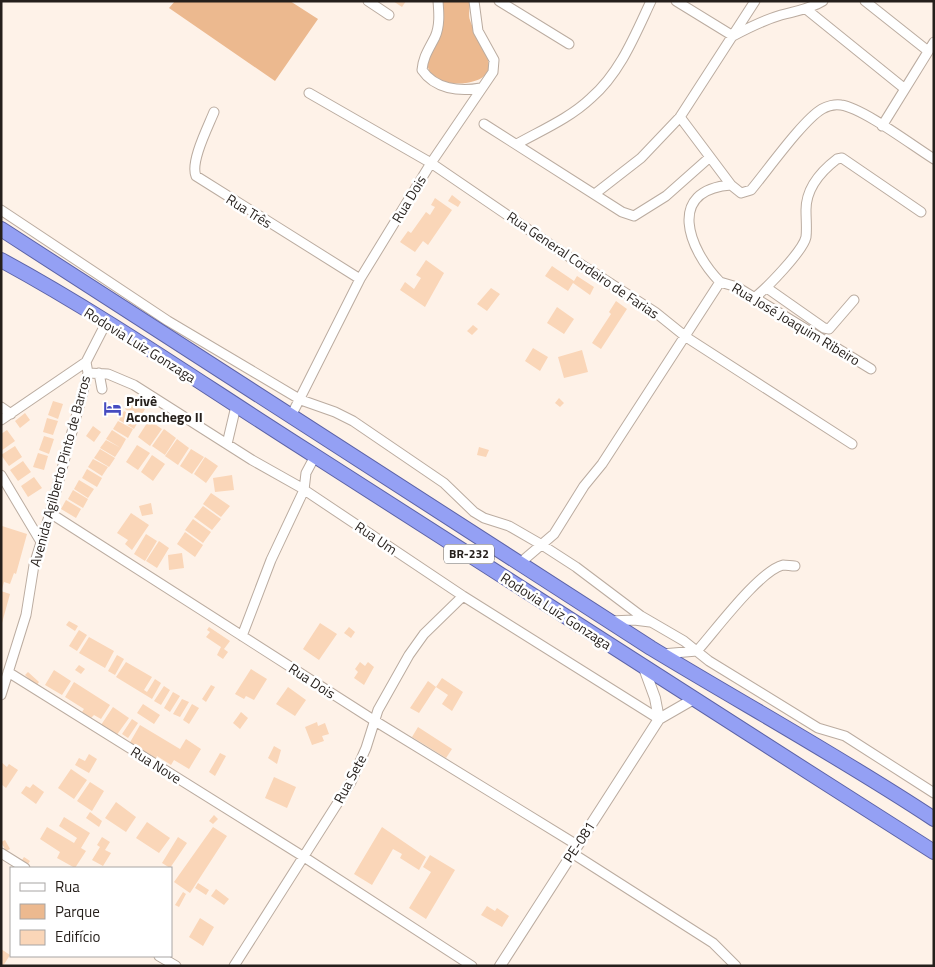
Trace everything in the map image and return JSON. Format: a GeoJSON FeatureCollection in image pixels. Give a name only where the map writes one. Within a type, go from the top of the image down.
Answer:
{"type":"FeatureCollection","features":[{"type":"Feature","properties":{"kind":"highway","name":"Rodovia Luiz Gonzaga"},"geometry":{"type":"LineString","coordinates":[[1,229],[661,654],[740,703],[821,748],[934,819]]}},
{"type":"Feature","properties":{"kind":"highway","name":"Rodovia Luiz Gonzaga"},"geometry":{"type":"LineString","coordinates":[[1,260],[106,323],[692,700],[934,852]]}},
{"type":"Feature","properties":{"kind":"street"},"geometry":{"type":"LineString","coordinates":[[368,1],[390,15]]}},
{"type":"Feature","properties":{"kind":"street"},"geometry":{"type":"LineString","coordinates":[[438,1],[439,21],[435,36],[422,59],[422,70],[428,79],[439,85],[468,90],[480,88]]}},
{"type":"Feature","properties":{"kind":"street","name":"Rua Dois"},"geometry":{"type":"LineString","coordinates":[[291,416],[301,400],[360,279],[431,163],[480,88],[493,72],[494,60],[478,31],[474,1]]}},
{"type":"Feature","properties":{"kind":"street"},"geometry":{"type":"LineString","coordinates":[[500,1],[569,44]]}},
{"type":"Feature","properties":{"kind":"street"},"geometry":{"type":"LineString","coordinates":[[517,144],[571,114],[592,98],[605,84],[633,39],[651,1]]}},
{"type":"Feature","properties":{"kind":"street"},"geometry":{"type":"LineString","coordinates":[[676,1],[733,36]]}},
{"type":"Feature","properties":{"kind":"street"},"geometry":{"type":"LineString","coordinates":[[596,193],[646,153],[680,117],[754,1]]}},
{"type":"Feature","properties":{"kind":"street"},"geometry":{"type":"LineString","coordinates":[[733,36],[781,15],[806,10],[823,1]]}},
{"type":"Feature","properties":{"kind":"street"},"geometry":{"type":"LineString","coordinates":[[865,1],[928,52]]}},
{"type":"Feature","properties":{"kind":"street"},"geometry":{"type":"LineString","coordinates":[[806,10],[905,89]]}},
{"type":"Feature","properties":{"kind":"street"},"geometry":{"type":"LineString","coordinates":[[882,126],[934,42]]}},
{"type":"Feature","properties":{"kind":"street","name":"Rua General Cordeiro de Farias"},"geometry":{"type":"LineString","coordinates":[[309,93],[431,163],[554,247],[655,312],[686,336],[852,444]]}},
{"type":"Feature","properties":{"kind":"street"},"geometry":{"type":"LineString","coordinates":[[680,117],[731,184],[741,193],[751,190],[808,122],[822,109],[842,105],[856,110],[934,159]]}},
{"type":"Feature","properties":{"kind":"street","name":"Rua Três"},"geometry":{"type":"LineString","coordinates":[[214,112],[197,157],[194,168],[196,176],[360,279]]}},
{"type":"Feature","properties":{"kind":"street"},"geometry":{"type":"LineString","coordinates":[[484,124],[596,193],[622,212],[634,216],[666,196],[710,157]]}},
{"type":"Feature","properties":{"kind":"street"},"geometry":{"type":"LineString","coordinates":[[754,298],[767,288],[806,238],[806,196],[810,187],[836,159],[842,158],[921,212]]}},
{"type":"Feature","properties":{"kind":"street"},"geometry":{"type":"LineString","coordinates":[[520,563],[542,545],[562,523],[584,486],[602,464],[720,282],[696,245],[690,232],[688,212],[692,202],[700,193],[718,186],[731,184]]}},
{"type":"Feature","properties":{"kind":"street"},"geometry":{"type":"LineString","coordinates":[[1,210],[168,321],[301,400],[335,412],[353,421],[444,483],[474,512],[484,518],[509,526],[542,545],[709,661],[813,725],[845,736],[934,793]]}},
{"type":"Feature","properties":{"kind":"street","name":"Rua José Joaquim Ribeiro"},"geometry":{"type":"LineString","coordinates":[[720,282],[732,285],[871,368]]}},
{"type":"Feature","properties":{"kind":"street"},"geometry":{"type":"LineString","coordinates":[[767,288],[824,328],[829,329],[854,300]]}},
{"type":"Feature","properties":{"kind":"street"},"geometry":{"type":"LineString","coordinates":[[1,420],[86,362],[106,323]]}},
{"type":"Feature","properties":{"kind":"street","name":"Avenida Agilberto Pinto de Barros"},"geometry":{"type":"LineString","coordinates":[[1,695],[26,615],[34,565],[88,373],[86,362]]}},
{"type":"Feature","properties":{"kind":"street","name":"Rua Um"},"geometry":{"type":"LineString","coordinates":[[88,373],[118,377],[134,385],[227,444],[251,464],[304,490],[463,596],[659,719]]}},
{"type":"Feature","properties":{"kind":"street"},"geometry":{"type":"LineString","coordinates":[[99,373],[102,389]]}},
{"type":"Feature","properties":{"kind":"street"},"geometry":{"type":"LineString","coordinates":[[227,444],[236,406]]}},
{"type":"Feature","properties":{"kind":"street"},"geometry":{"type":"LineString","coordinates":[[1,407],[11,414]]}},
{"type":"Feature","properties":{"kind":"street"},"geometry":{"type":"LineString","coordinates":[[242,636],[271,560],[304,490],[306,473],[315,456]]}},
{"type":"Feature","properties":{"kind":"street"},"geometry":{"type":"LineString","coordinates":[[1,475],[41,542]]}},
{"type":"Feature","properties":{"kind":"street","name":"Rua Dois"},"geometry":{"type":"LineString","coordinates":[[50,512],[574,849],[713,943],[736,966]]}},
{"type":"Feature","properties":{"kind":"street"},"geometry":{"type":"LineString","coordinates":[[661,654],[697,651],[759,580],[776,568],[785,565],[795,566]]}},
{"type":"Feature","properties":{"kind":"street","name":"Rua Sete"},"geometry":{"type":"LineString","coordinates":[[234,966],[351,782],[389,688],[409,655],[424,634],[463,596]]}},
{"type":"Feature","properties":{"kind":"street"},"geometry":{"type":"LineString","coordinates":[[610,621],[634,620],[653,623]]}},
{"type":"Feature","properties":{"kind":"street"},"geometry":{"type":"LineString","coordinates":[[644,668],[655,698],[659,719],[692,700]]}},
{"type":"Feature","properties":{"kind":"street","name":"Rua Nove"},"geometry":{"type":"LineString","coordinates":[[8,672],[304,857]]}},
{"type":"Feature","properties":{"kind":"street","name":"PE-081"},"geometry":{"type":"LineString","coordinates":[[500,966],[659,719]]}},
{"type":"Feature","properties":{"kind":"street"},"geometry":{"type":"LineString","coordinates":[[1,853],[23,867]]}},
{"type":"Feature","properties":{"kind":"street"},"geometry":{"type":"LineString","coordinates":[[304,857],[472,966]]}},
{"type":"Feature","properties":{"kind":"street"},"geometry":{"type":"LineString","coordinates":[[162,957],[176,966]]}},
{"type":"Feature","properties":{"kind":"green space"},"geometry":{"type":"Polygon","coordinates":[[[175,1],[290,1],[318,19],[275,81],[169,8],[175,1]]]}},
{"type":"Feature","properties":{"kind":"green space"},"geometry":{"type":"Polygon","coordinates":[[[443,1],[470,1],[470,20],[484,48],[489,66],[487,73],[479,79],[461,84],[442,81],[430,74],[427,64],[441,27],[443,1]]]}},
{"type":"Feature","properties":{"kind":"building"},"geometry":{"type":"Polygon","coordinates":[[[393,1],[406,1],[402,7],[393,1]]]}},
{"type":"Feature","properties":{"kind":"building"},"geometry":{"type":"Polygon","coordinates":[[[452,195],[461,202],[458,207],[448,201],[452,195]]]}},
{"type":"Feature","properties":{"kind":"building"},"geometry":{"type":"Polygon","coordinates":[[[435,198],[452,210],[428,245],[423,241],[415,252],[400,242],[408,231],[411,233],[426,212],[430,215],[435,207],[431,205],[435,198]]]}},
{"type":"Feature","properties":{"kind":"building"},"geometry":{"type":"Polygon","coordinates":[[[426,260],[444,273],[425,307],[400,290],[405,282],[414,289],[421,278],[416,275],[426,260]]]}},
{"type":"Feature","properties":{"kind":"building"},"geometry":{"type":"Polygon","coordinates":[[[552,266],[574,281],[577,276],[594,287],[590,295],[573,283],[568,291],[545,276],[552,266]]]}},
{"type":"Feature","properties":{"kind":"building"},"geometry":{"type":"Polygon","coordinates":[[[491,288],[500,294],[487,311],[477,304],[491,288]]]}},
{"type":"Feature","properties":{"kind":"building"},"geometry":{"type":"Polygon","coordinates":[[[616,301],[627,309],[601,349],[592,343],[611,314],[609,312],[616,301]]]}},
{"type":"Feature","properties":{"kind":"building"},"geometry":{"type":"Polygon","coordinates":[[[557,307],[574,319],[564,334],[547,323],[557,307]]]}},
{"type":"Feature","properties":{"kind":"building"},"geometry":{"type":"Polygon","coordinates":[[[473,325],[478,329],[472,335],[467,331],[473,325]]]}},
{"type":"Feature","properties":{"kind":"building"},"geometry":{"type":"Polygon","coordinates":[[[533,348],[548,357],[540,371],[525,361],[533,348]]]}},
{"type":"Feature","properties":{"kind":"building"},"geometry":{"type":"Polygon","coordinates":[[[582,350],[588,372],[564,378],[558,357],[582,350]]]}},
{"type":"Feature","properties":{"kind":"building"},"geometry":{"type":"Polygon","coordinates":[[[559,398],[564,403],[560,407],[555,403],[559,398]]]}},
{"type":"Feature","properties":{"kind":"building"},"geometry":{"type":"Polygon","coordinates":[[[131,400],[145,409],[140,418],[125,409],[131,400]]]}},
{"type":"Feature","properties":{"kind":"building"},"geometry":{"type":"Polygon","coordinates":[[[53,401],[63,404],[58,419],[48,415],[53,401]]]}},
{"type":"Feature","properties":{"kind":"building"},"geometry":{"type":"Polygon","coordinates":[[[124,411],[139,420],[134,429],[119,420],[124,411]]]}},
{"type":"Feature","properties":{"kind":"building"},"geometry":{"type":"Polygon","coordinates":[[[25,413],[30,420],[20,428],[15,421],[25,413]]]}},
{"type":"Feature","properties":{"kind":"building"},"geometry":{"type":"Polygon","coordinates":[[[47,418],[58,421],[53,435],[43,432],[47,418]]]}},
{"type":"Feature","properties":{"kind":"building"},"geometry":{"type":"Polygon","coordinates":[[[149,420],[162,429],[150,446],[138,437],[149,420]]]}},
{"type":"Feature","properties":{"kind":"building"},"geometry":{"type":"Polygon","coordinates":[[[118,421],[133,429],[128,438],[113,429],[118,421]]]}},
{"type":"Feature","properties":{"kind":"building"},"geometry":{"type":"Polygon","coordinates":[[[93,426],[101,432],[94,442],[86,436],[93,426]]]}},
{"type":"Feature","properties":{"kind":"building"},"geometry":{"type":"Polygon","coordinates":[[[164,429],[176,438],[165,455],[152,446],[164,429]]]}},
{"type":"Feature","properties":{"kind":"building"},"geometry":{"type":"Polygon","coordinates":[[[7,430],[15,441],[1,451],[1,434],[7,430]]]}},
{"type":"Feature","properties":{"kind":"building"},"geometry":{"type":"Polygon","coordinates":[[[112,430],[126,439],[121,448],[106,439],[112,430]]]}},
{"type":"Feature","properties":{"kind":"building"},"geometry":{"type":"Polygon","coordinates":[[[44,436],[54,439],[49,454],[39,450],[44,436]]]}},
{"type":"Feature","properties":{"kind":"building"},"geometry":{"type":"Polygon","coordinates":[[[177,439],[189,448],[178,465],[165,456],[177,439]]]}},
{"type":"Feature","properties":{"kind":"building"},"geometry":{"type":"Polygon","coordinates":[[[106,440],[121,448],[115,457],[100,448],[106,440]]]}},
{"type":"Feature","properties":{"kind":"building"},"geometry":{"type":"Polygon","coordinates":[[[137,445],[150,453],[138,470],[126,462],[137,445]]]}},
{"type":"Feature","properties":{"kind":"building"},"geometry":{"type":"Polygon","coordinates":[[[15,446],[22,457],[9,466],[1,455],[15,446]]]}},
{"type":"Feature","properties":{"kind":"building"},"geometry":{"type":"Polygon","coordinates":[[[479,447],[489,450],[486,457],[477,455],[479,447]]]}},
{"type":"Feature","properties":{"kind":"building"},"geometry":{"type":"Polygon","coordinates":[[[100,449],[115,458],[109,467],[94,458],[100,449]]]}},
{"type":"Feature","properties":{"kind":"building"},"geometry":{"type":"Polygon","coordinates":[[[191,449],[204,457],[192,474],[180,466],[191,449]]]}},
{"type":"Feature","properties":{"kind":"building"},"geometry":{"type":"Polygon","coordinates":[[[38,453],[48,456],[44,470],[33,467],[38,453]]]}},
{"type":"Feature","properties":{"kind":"building"},"geometry":{"type":"Polygon","coordinates":[[[152,455],[165,464],[153,481],[141,472],[152,455]]]}},
{"type":"Feature","properties":{"kind":"building"},"geometry":{"type":"Polygon","coordinates":[[[205,457],[218,466],[206,483],[194,474],[205,457]]]}},
{"type":"Feature","properties":{"kind":"building"},"geometry":{"type":"Polygon","coordinates":[[[93,459],[108,467],[102,476],[88,467],[93,459]]]}},
{"type":"Feature","properties":{"kind":"building"},"geometry":{"type":"Polygon","coordinates":[[[23,461],[31,472],[18,481],[10,470],[23,461]]]}},
{"type":"Feature","properties":{"kind":"building"},"geometry":{"type":"Polygon","coordinates":[[[87,469],[102,478],[97,487],[82,478],[87,469]]]}},
{"type":"Feature","properties":{"kind":"building"},"geometry":{"type":"Polygon","coordinates":[[[232,475],[234,490],[215,492],[213,478],[232,475]]]}},
{"type":"Feature","properties":{"kind":"building"},"geometry":{"type":"Polygon","coordinates":[[[34,477],[42,488],[28,497],[21,486],[34,477]]]}},
{"type":"Feature","properties":{"kind":"building"},"geometry":{"type":"Polygon","coordinates":[[[79,480],[94,489],[88,498],[74,489],[79,480]]]}},
{"type":"Feature","properties":{"kind":"building"},"geometry":{"type":"Polygon","coordinates":[[[73,490],[88,499],[83,508],[68,499],[73,490]]]}},
{"type":"Feature","properties":{"kind":"building"},"geometry":{"type":"Polygon","coordinates":[[[211,493],[230,506],[221,517],[203,504],[211,493]]]}},
{"type":"Feature","properties":{"kind":"building"},"geometry":{"type":"Polygon","coordinates":[[[66,500],[81,509],[76,518],[61,509],[66,500]]]}},
{"type":"Feature","properties":{"kind":"building"},"geometry":{"type":"Polygon","coordinates":[[[151,503],[153,514],[142,516],[139,506],[151,503]]]}},
{"type":"Feature","properties":{"kind":"building"},"geometry":{"type":"Polygon","coordinates":[[[203,506],[221,519],[212,530],[194,517],[203,506]]]}},
{"type":"Feature","properties":{"kind":"building"},"geometry":{"type":"Polygon","coordinates":[[[131,513],[149,525],[132,550],[125,544],[128,540],[117,533],[131,513]]]}},
{"type":"Feature","properties":{"kind":"building"},"geometry":{"type":"Polygon","coordinates":[[[193,519],[211,532],[203,543],[185,530],[193,519]]]}},
{"type":"Feature","properties":{"kind":"building"},"geometry":{"type":"Polygon","coordinates":[[[2,526],[27,534],[16,574],[14,573],[10,584],[4,582],[2,589],[2,526]]]}},
{"type":"Feature","properties":{"kind":"building"},"geometry":{"type":"Polygon","coordinates":[[[185,532],[203,545],[195,557],[177,544],[185,532]]]}},
{"type":"Feature","properties":{"kind":"building"},"geometry":{"type":"Polygon","coordinates":[[[146,534],[157,541],[145,561],[134,554],[146,534]]]}},
{"type":"Feature","properties":{"kind":"building"},"geometry":{"type":"Polygon","coordinates":[[[159,541],[169,548],[157,568],[146,561],[159,541]]]}},
{"type":"Feature","properties":{"kind":"building"},"geometry":{"type":"Polygon","coordinates":[[[182,553],[184,568],[169,570],[168,555],[182,553]]]}},
{"type":"Feature","properties":{"kind":"building"},"geometry":{"type":"Polygon","coordinates":[[[1,591],[10,594],[2,623],[1,623],[1,591]]]}},
{"type":"Feature","properties":{"kind":"building"},"geometry":{"type":"Polygon","coordinates":[[[69,621],[78,626],[75,631],[66,625],[69,621]]]}},
{"type":"Feature","properties":{"kind":"building"},"geometry":{"type":"Polygon","coordinates":[[[320,623],[337,634],[319,660],[303,649],[320,623]]]}},
{"type":"Feature","properties":{"kind":"building"},"geometry":{"type":"Polygon","coordinates":[[[209,627],[230,641],[224,649],[228,652],[223,659],[217,655],[221,647],[206,637],[210,632],[207,630],[209,627]]]}},
{"type":"Feature","properties":{"kind":"building"},"geometry":{"type":"Polygon","coordinates":[[[349,627],[355,632],[351,638],[344,633],[349,627]]]}},
{"type":"Feature","properties":{"kind":"building"},"geometry":{"type":"Polygon","coordinates":[[[79,630],[87,635],[77,651],[69,646],[79,630]]]}},
{"type":"Feature","properties":{"kind":"building"},"geometry":{"type":"Polygon","coordinates":[[[89,637],[114,651],[105,668],[79,653],[89,637]]]}},
{"type":"Feature","properties":{"kind":"building"},"geometry":{"type":"Polygon","coordinates":[[[117,655],[124,659],[115,675],[108,671],[117,655]]]}},
{"type":"Feature","properties":{"kind":"building"},"geometry":{"type":"Polygon","coordinates":[[[126,662],[152,677],[144,690],[147,692],[155,679],[161,683],[152,699],[116,677],[126,662]]]}},
{"type":"Feature","properties":{"kind":"building"},"geometry":{"type":"Polygon","coordinates":[[[360,662],[365,666],[368,662],[374,667],[364,685],[354,678],[358,672],[355,669],[360,662]]]}},
{"type":"Feature","properties":{"kind":"building"},"geometry":{"type":"Polygon","coordinates":[[[79,665],[85,669],[81,674],[75,670],[79,665]]]}},
{"type":"Feature","properties":{"kind":"building"},"geometry":{"type":"Polygon","coordinates":[[[251,669],[267,679],[254,700],[246,696],[244,699],[235,694],[251,669]]]}},
{"type":"Feature","properties":{"kind":"building"},"geometry":{"type":"Polygon","coordinates":[[[54,670],[71,681],[62,695],[45,685],[54,670]]]}},
{"type":"Feature","properties":{"kind":"building"},"geometry":{"type":"Polygon","coordinates":[[[28,672],[39,682],[36,686],[25,675],[28,672]]]}},
{"type":"Feature","properties":{"kind":"building"},"geometry":{"type":"Polygon","coordinates":[[[442,678],[463,692],[452,711],[442,704],[448,695],[436,687],[442,678]]]}},
{"type":"Feature","properties":{"kind":"building"},"geometry":{"type":"Polygon","coordinates":[[[428,681],[436,687],[419,713],[410,708],[428,681]]]}},
{"type":"Feature","properties":{"kind":"building"},"geometry":{"type":"Polygon","coordinates":[[[74,682],[110,705],[101,719],[94,715],[91,718],[82,712],[84,709],[65,697],[74,682]]]}},
{"type":"Feature","properties":{"kind":"building"},"geometry":{"type":"Polygon","coordinates":[[[211,685],[215,687],[206,702],[202,699],[211,685]]]}},
{"type":"Feature","properties":{"kind":"building"},"geometry":{"type":"Polygon","coordinates":[[[164,686],[170,690],[161,705],[154,701],[164,686]]]}},
{"type":"Feature","properties":{"kind":"building"},"geometry":{"type":"Polygon","coordinates":[[[288,687],[306,700],[295,716],[276,704],[288,687]]]}},
{"type":"Feature","properties":{"kind":"building"},"geometry":{"type":"Polygon","coordinates":[[[173,692],[180,696],[170,712],[164,708],[173,692]]]}},
{"type":"Feature","properties":{"kind":"building"},"geometry":{"type":"Polygon","coordinates":[[[182,699],[189,702],[180,717],[173,714],[182,699]]]}},
{"type":"Feature","properties":{"kind":"building"},"geometry":{"type":"Polygon","coordinates":[[[143,704],[160,715],[154,724],[137,713],[143,704]]]}},
{"type":"Feature","properties":{"kind":"building"},"geometry":{"type":"Polygon","coordinates":[[[192,704],[199,708],[189,724],[183,720],[192,704]]]}},
{"type":"Feature","properties":{"kind":"building"},"geometry":{"type":"Polygon","coordinates":[[[113,707],[129,718],[116,736],[101,725],[113,707]]]}},
{"type":"Feature","properties":{"kind":"building"},"geometry":{"type":"Polygon","coordinates":[[[241,712],[248,718],[240,729],[233,723],[241,712]]]}},
{"type":"Feature","properties":{"kind":"building"},"geometry":{"type":"Polygon","coordinates":[[[132,719],[138,723],[128,738],[122,734],[132,719]]]}},
{"type":"Feature","properties":{"kind":"building"},"geometry":{"type":"Polygon","coordinates":[[[317,722],[318,726],[325,723],[329,734],[322,736],[324,741],[312,745],[305,727],[317,722]]]}},
{"type":"Feature","properties":{"kind":"building"},"geometry":{"type":"Polygon","coordinates":[[[140,725],[180,749],[186,739],[201,749],[189,769],[174,760],[171,765],[157,756],[156,759],[129,744],[140,725]]]}},
{"type":"Feature","properties":{"kind":"building"},"geometry":{"type":"Polygon","coordinates":[[[418,727],[452,749],[446,758],[412,737],[418,727]]]}},
{"type":"Feature","properties":{"kind":"building"},"geometry":{"type":"Polygon","coordinates":[[[274,746],[281,750],[277,764],[268,758],[274,746]]]}},
{"type":"Feature","properties":{"kind":"building"},"geometry":{"type":"Polygon","coordinates":[[[220,753],[226,756],[215,776],[209,772],[220,753]]]}},
{"type":"Feature","properties":{"kind":"building"},"geometry":{"type":"Polygon","coordinates":[[[89,754],[97,759],[89,773],[75,765],[79,758],[85,761],[89,754]]]}},
{"type":"Feature","properties":{"kind":"building"},"geometry":{"type":"Polygon","coordinates":[[[1,762],[7,767],[9,764],[18,770],[6,788],[1,784],[1,762]]]}},
{"type":"Feature","properties":{"kind":"building"},"geometry":{"type":"Polygon","coordinates":[[[71,769],[87,780],[74,799],[58,788],[71,769]]]}},
{"type":"Feature","properties":{"kind":"building"},"geometry":{"type":"Polygon","coordinates":[[[274,777],[296,787],[287,808],[265,798],[274,777]]]}},
{"type":"Feature","properties":{"kind":"building"},"geometry":{"type":"Polygon","coordinates":[[[90,782],[104,791],[92,811],[77,801],[90,782]]]}},
{"type":"Feature","properties":{"kind":"building"},"geometry":{"type":"Polygon","coordinates":[[[33,784],[44,792],[36,804],[21,793],[26,786],[30,788],[33,784]]]}},
{"type":"Feature","properties":{"kind":"building"},"geometry":{"type":"Polygon","coordinates":[[[116,802],[136,817],[126,832],[105,818],[116,802]]]}},
{"type":"Feature","properties":{"kind":"building"},"geometry":{"type":"Polygon","coordinates":[[[90,812],[102,821],[99,827],[86,818],[90,812]]]}},
{"type":"Feature","properties":{"kind":"building"},"geometry":{"type":"Polygon","coordinates":[[[214,815],[218,819],[213,824],[209,821],[214,815]]]}},
{"type":"Feature","properties":{"kind":"building"},"geometry":{"type":"Polygon","coordinates":[[[64,817],[90,833],[81,848],[86,851],[76,867],[57,858],[60,852],[40,839],[47,827],[74,843],[77,838],[59,826],[64,817]]]}},
{"type":"Feature","properties":{"kind":"building"},"geometry":{"type":"Polygon","coordinates":[[[147,822],[170,838],[159,853],[136,838],[147,822]]]}},
{"type":"Feature","properties":{"kind":"building"},"geometry":{"type":"Polygon","coordinates":[[[213,827],[227,836],[190,893],[174,882],[213,827]]]}},
{"type":"Feature","properties":{"kind":"building"},"geometry":{"type":"Polygon","coordinates":[[[382,827],[426,857],[419,870],[400,858],[402,854],[393,849],[372,885],[354,874],[382,827]]]}},
{"type":"Feature","properties":{"kind":"building"},"geometry":{"type":"Polygon","coordinates":[[[102,837],[110,842],[105,850],[111,853],[103,866],[92,860],[100,847],[97,845],[102,837]]]}},
{"type":"Feature","properties":{"kind":"building"},"geometry":{"type":"Polygon","coordinates":[[[178,837],[187,843],[171,867],[162,863],[178,837]]]}},
{"type":"Feature","properties":{"kind":"building"},"geometry":{"type":"Polygon","coordinates":[[[5,840],[10,849],[6,851],[1,842],[5,840]]]}},
{"type":"Feature","properties":{"kind":"building"},"geometry":{"type":"Polygon","coordinates":[[[430,855],[455,870],[426,919],[409,908],[431,872],[423,867],[430,855]]]}},
{"type":"Feature","properties":{"kind":"building"},"geometry":{"type":"Polygon","coordinates":[[[24,857],[30,861],[28,864],[22,860],[24,857]]]}},
{"type":"Feature","properties":{"kind":"building"},"geometry":{"type":"Polygon","coordinates":[[[198,883],[209,890],[206,895],[195,888],[198,883]]]}},
{"type":"Feature","properties":{"kind":"building"},"geometry":{"type":"Polygon","coordinates":[[[216,889],[229,899],[224,905],[211,896],[216,889]]]}},
{"type":"Feature","properties":{"kind":"building"},"geometry":{"type":"Polygon","coordinates":[[[183,892],[186,894],[179,907],[175,905],[183,892]]]}},
{"type":"Feature","properties":{"kind":"building"},"geometry":{"type":"Polygon","coordinates":[[[487,906],[495,911],[497,908],[509,916],[502,927],[481,915],[487,906]]]}},
{"type":"Feature","properties":{"kind":"building"},"geometry":{"type":"Polygon","coordinates":[[[200,918],[214,927],[203,946],[189,937],[200,918]]]}},
{"type":"Feature","properties":{"kind":"building"},"geometry":{"type":"Polygon","coordinates":[[[1,949],[10,955],[3,966],[1,966],[1,949]]]}},
{"type":"Feature","properties":{"kind":"place","name":"Privê Aconchego II"},"geometry":{"type":"Point","coordinates":[112,409]}}]}
